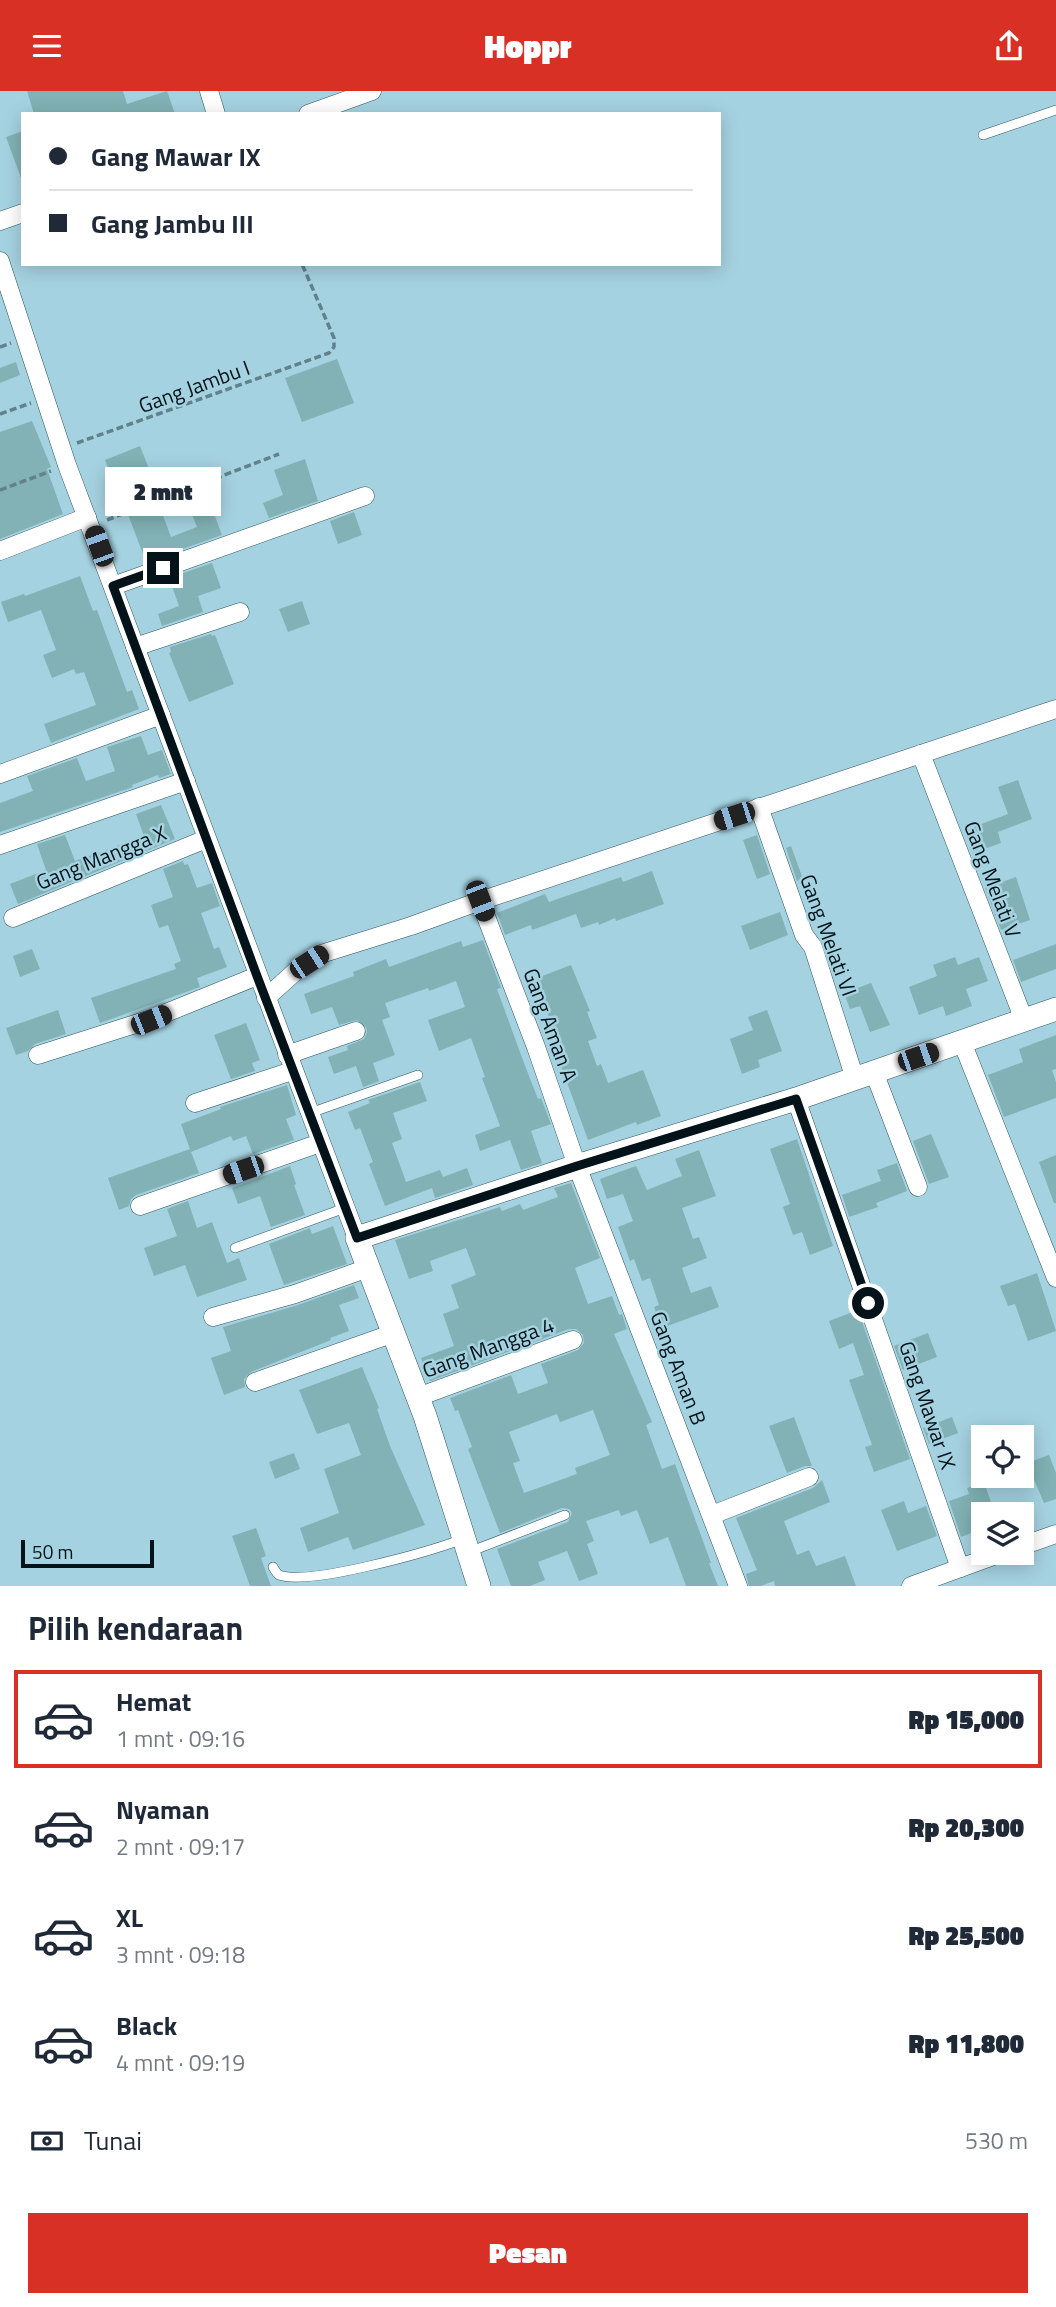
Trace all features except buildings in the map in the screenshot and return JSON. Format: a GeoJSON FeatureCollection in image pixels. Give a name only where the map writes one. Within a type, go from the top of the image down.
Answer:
{"type":"FeatureCollection","features":[{"type":"Feature","properties":{"kind":"street"},"geometry":{"type":"LineString","coordinates":[[209,91],[215,112]]}},
{"type":"Feature","properties":{"kind":"street"},"geometry":{"type":"LineString","coordinates":[[314,112],[372,91]]}},
{"type":"Feature","properties":{"kind":"street"},"geometry":{"type":"LineString","coordinates":[[0,221],[21,214]]}},
{"type":"Feature","properties":{"kind":"street"},"geometry":{"type":"LineString","coordinates":[[0,261],[64,457],[289,1063],[418,1397],[479,1586]]}},
{"type":"Feature","properties":{"kind":"street"},"geometry":{"type":"LineString","coordinates":[[113,586],[365,496]]}},
{"type":"Feature","properties":{"kind":"street"},"geometry":{"type":"LineString","coordinates":[[0,551],[89,521]]}},
{"type":"Feature","properties":{"kind":"street"},"geometry":{"type":"LineString","coordinates":[[135,646],[240,612]]}},
{"type":"Feature","properties":{"kind":"street"},"geometry":{"type":"LineString","coordinates":[[266,998],[297,970],[321,954],[1056,709]]}},
{"type":"Feature","properties":{"kind":"street"},"geometry":{"type":"LineString","coordinates":[[0,774],[160,715]]}},
{"type":"Feature","properties":{"kind":"street","name":"Gang Melati V"},"geometry":{"type":"LineString","coordinates":[[920,754],[1024,1020]]}},
{"type":"Feature","properties":{"kind":"street"},"geometry":{"type":"LineString","coordinates":[[0,845],[186,781]]}},
{"type":"Feature","properties":{"kind":"street","name":"Gang Melati VI"},"geometry":{"type":"LineString","coordinates":[[759,807],[804,935],[813,947],[865,1075],[918,1187]]}},
{"type":"Feature","properties":{"kind":"street","name":"Gang Mangga X"},"geometry":{"type":"LineString","coordinates":[[13,918],[206,839]]}},
{"type":"Feature","properties":{"kind":"street","name":"Gang Aman A"},"geometry":{"type":"LineString","coordinates":[[480,901],[536,1047],[577,1166]]}},
{"type":"Feature","properties":{"kind":"street"},"geometry":{"type":"LineString","coordinates":[[38,1055],[151,1020],[257,976]]}},
{"type":"Feature","properties":{"kind":"street"},"geometry":{"type":"LineString","coordinates":[[357,1238],[577,1166],[796,1099],[1056,1009]]}},
{"type":"Feature","properties":{"kind":"street"},"geometry":{"type":"LineString","coordinates":[[195,1103],[356,1031]]}},
{"type":"Feature","properties":{"kind":"street"},"geometry":{"type":"LineString","coordinates":[[962,1042],[1056,1278]]}},
{"type":"Feature","properties":{"kind":"street","name":"Gang Mawar IX"},"geometry":{"type":"LineString","coordinates":[[796,1099],[960,1568]]}},
{"type":"Feature","properties":{"kind":"street"},"geometry":{"type":"LineString","coordinates":[[140,1206],[320,1143]]}},
{"type":"Feature","properties":{"kind":"street","name":"Gang Aman B"},"geometry":{"type":"LineString","coordinates":[[577,1166],[738,1586]]}},
{"type":"Feature","properties":{"kind":"street"},"geometry":{"type":"LineString","coordinates":[[213,1317],[284,1298],[368,1268]]}},
{"type":"Feature","properties":{"kind":"street"},"geometry":{"type":"LineString","coordinates":[[255,1382],[394,1333]]}},
{"type":"Feature","properties":{"kind":"street","name":"Gang Mangga 4"},"geometry":{"type":"LineString","coordinates":[[418,1397],[573,1341]]}},
{"type":"Feature","properties":{"kind":"street"},"geometry":{"type":"LineString","coordinates":[[712,1515],[809,1477]]}},
{"type":"Feature","properties":{"kind":"street"},"geometry":{"type":"LineString","coordinates":[[1034,1542],[1056,1534]]}},
{"type":"Feature","properties":{"kind":"street"},"geometry":{"type":"LineString","coordinates":[[911,1586],[971,1564]]}},
{"type":"Feature","properties":{"kind":"lane"},"geometry":{"type":"LineString","coordinates":[[983,135],[1056,110]]}},
{"type":"Feature","properties":{"kind":"lane"},"geometry":{"type":"LineString","coordinates":[[310,1113],[418,1075]]}},
{"type":"Feature","properties":{"kind":"lane"},"geometry":{"type":"LineString","coordinates":[[235,1248],[345,1208]]}},
{"type":"Feature","properties":{"kind":"lane"},"geometry":{"type":"LineString","coordinates":[[272,1567],[279,1576],[300,1583],[324,1582],[465,1546],[565,1515]]}},
{"type":"Feature","properties":{"kind":"path","name":"Gang Jambu I"},"geometry":{"type":"LineString","coordinates":[[0,490],[64,457],[319,358],[334,347],[332,333],[303,266]]}},
{"type":"Feature","properties":{"kind":"path"},"geometry":{"type":"LineString","coordinates":[[0,414],[46,398]]}},
{"type":"Feature","properties":{"kind":"path"},"geometry":{"type":"LineString","coordinates":[[89,521],[279,454]]}},
{"type":"Feature","properties":{"kind":"route"},"geometry":{"type":"LineString","coordinates":[[163,568],[113,586],[357,1238],[577,1166],[796,1099],[868,1303]]}}]}
